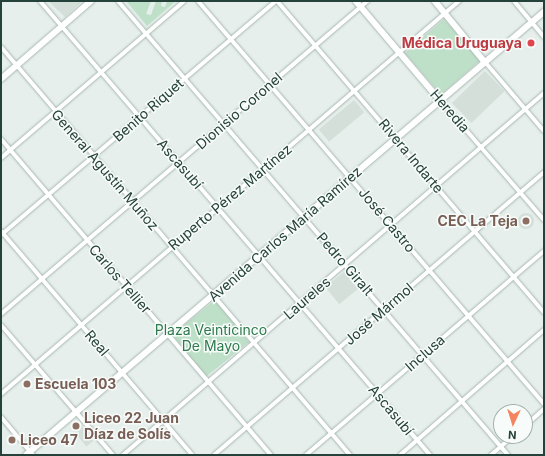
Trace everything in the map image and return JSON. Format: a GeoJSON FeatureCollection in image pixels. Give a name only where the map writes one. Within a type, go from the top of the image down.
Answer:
{"type":"FeatureCollection","features":[{"type":"Feature","properties":{"kind":"main road"},"geometry":{"type":"LineString","coordinates":[[1,79],[91,1]]}},
{"type":"Feature","properties":{"kind":"main road","name":"Heredia"},"geometry":{"type":"LineString","coordinates":[[356,1],[440,100]]}},
{"type":"Feature","properties":{"kind":"main road"},"geometry":{"type":"LineString","coordinates":[[435,1],[485,62]]}},
{"type":"Feature","properties":{"kind":"main road","name":"Avenida Carlos María Ramírez"},"geometry":{"type":"LineString","coordinates":[[29,454],[544,12]]}},
{"type":"Feature","properties":{"kind":"street","name":"Ascasubí"},"geometry":{"type":"LineString","coordinates":[[40,1],[430,455]]}},
{"type":"Feature","properties":{"kind":"street","name":"Pedro Giralt"},"geometry":{"type":"LineString","coordinates":[[118,1],[424,354],[508,455]]}},
{"type":"Feature","properties":{"kind":"street"},"geometry":{"type":"LineString","coordinates":[[1,158],[184,1]]}},
{"type":"Feature","properties":{"kind":"street","name":"José Castro"},"geometry":{"type":"LineString","coordinates":[[198,1],[351,177],[390,225],[544,404]]}},
{"type":"Feature","properties":{"kind":"street","name":"Benito Riquet"},"geometry":{"type":"LineString","coordinates":[[2,233],[49,195],[277,1]]}},
{"type":"Feature","properties":{"kind":"street","name":"Rivera Indarte"},"geometry":{"type":"LineString","coordinates":[[277,1],[544,312]]}},
{"type":"Feature","properties":{"kind":"street","name":"Dionisio Coronel"},"geometry":{"type":"LineString","coordinates":[[1,314],[367,1]]}},
{"type":"Feature","properties":{"kind":"street","name":"Ruperto Pérez Martínez"},"geometry":{"type":"LineString","coordinates":[[1,394],[459,1]]}},
{"type":"Feature","properties":{"kind":"street"},"geometry":{"type":"LineString","coordinates":[[514,1],[544,37]]}},
{"type":"Feature","properties":{"kind":"street","name":"General Agustín Muñoz"},"geometry":{"type":"LineString","coordinates":[[1,48],[132,202],[214,294],[350,455]]}},
{"type":"Feature","properties":{"kind":"street"},"geometry":{"type":"LineString","coordinates":[[485,62],[544,131]]}},
{"type":"Feature","properties":{"kind":"street","name":"Laureles"},"geometry":{"type":"LineString","coordinates":[[124,455],[544,93]]}},
{"type":"Feature","properties":{"kind":"street","name":"Heredia"},"geometry":{"type":"LineString","coordinates":[[440,100],[544,220]]}},
{"type":"Feature","properties":{"kind":"street","name":"Carlos Tellier"},"geometry":{"type":"LineString","coordinates":[[1,139],[271,455]]}},
{"type":"Feature","properties":{"kind":"street","name":"José Mármol"},"geometry":{"type":"LineString","coordinates":[[214,455],[339,350],[384,308],[430,271],[544,172]]}},
{"type":"Feature","properties":{"kind":"street","name":"Real"},"geometry":{"type":"LineString","coordinates":[[2,233],[192,455]]}},
{"type":"Feature","properties":{"kind":"street","name":"Inclusa"},"geometry":{"type":"LineString","coordinates":[[306,455],[544,251]]}},
{"type":"Feature","properties":{"kind":"street"},"geometry":{"type":"LineString","coordinates":[[1,325],[113,455]]}},
{"type":"Feature","properties":{"kind":"street"},"geometry":{"type":"LineString","coordinates":[[400,455],[544,330]]}},
{"type":"Feature","properties":{"kind":"street"},"geometry":{"type":"LineString","coordinates":[[533,419],[544,409]]}},
{"type":"Feature","properties":{"kind":"street"},"geometry":{"type":"LineString","coordinates":[[1,417],[29,454]]}},
{"type":"Feature","properties":{"kind":"street"},"geometry":{"type":"LineString","coordinates":[[491,455],[504,444]]}},
{"type":"Feature","properties":{"kind":"shaded area"},"geometry":{"type":"Polygon","coordinates":[[[48,1],[83,1],[65,17],[48,1]]]}},
{"type":"Feature","properties":{"kind":"shaded area"},"geometry":{"type":"Polygon","coordinates":[[[485,71],[504,91],[471,123],[452,103],[485,71]]]}},
{"type":"Feature","properties":{"kind":"shaded area"},"geometry":{"type":"Polygon","coordinates":[[[354,100],[364,112],[329,142],[319,130],[354,100]]]}},
{"type":"Feature","properties":{"kind":"shaded area","name":"CEC La Teja"},"geometry":{"type":"Polygon","coordinates":[[[526,213],[532,215],[534,221],[532,227],[526,229],[520,227],[518,221],[520,215],[526,213]]]}},
{"type":"Feature","properties":{"kind":"shaded area"},"geometry":{"type":"Polygon","coordinates":[[[344,272],[358,289],[339,304],[325,287],[344,272]]]}},
{"type":"Feature","properties":{"kind":"shaded area"},"geometry":{"type":"Polygon","coordinates":[[[78,421],[94,440],[86,447],[70,427],[78,421]]]}},
{"type":"Feature","properties":{"kind":"green space"},"geometry":{"type":"Polygon","coordinates":[[[126,1],[151,1],[146,14],[151,15],[156,1],[162,1],[161,6],[165,7],[167,1],[176,1],[147,26],[126,1]]]}},
{"type":"Feature","properties":{"kind":"green space"},"geometry":{"type":"Polygon","coordinates":[[[444,19],[480,61],[441,95],[405,53],[444,19]]]}},
{"type":"Feature","properties":{"kind":"green space","name":"Plaza Veinticinco De Mayo"},"geometry":{"type":"Polygon","coordinates":[[[215,300],[249,342],[206,377],[172,335],[215,300]]]}},
{"type":"Feature","properties":{"kind":"place","name":"Médica Uruguaya"},"geometry":{"type":"Point","coordinates":[531,43]}},
{"type":"Feature","properties":{"kind":"place","name":"CEC La Teja"},"geometry":{"type":"Point","coordinates":[526,221]}},
{"type":"Feature","properties":{"kind":"place","name":"Escuela 103"},"geometry":{"type":"Point","coordinates":[27,384]}},
{"type":"Feature","properties":{"kind":"place","name":"Liceo 22 Juan Díaz de Solís"},"geometry":{"type":"Point","coordinates":[76,426]}},
{"type":"Feature","properties":{"kind":"place","name":"Liceo 47"},"geometry":{"type":"Point","coordinates":[12,440]}}]}
